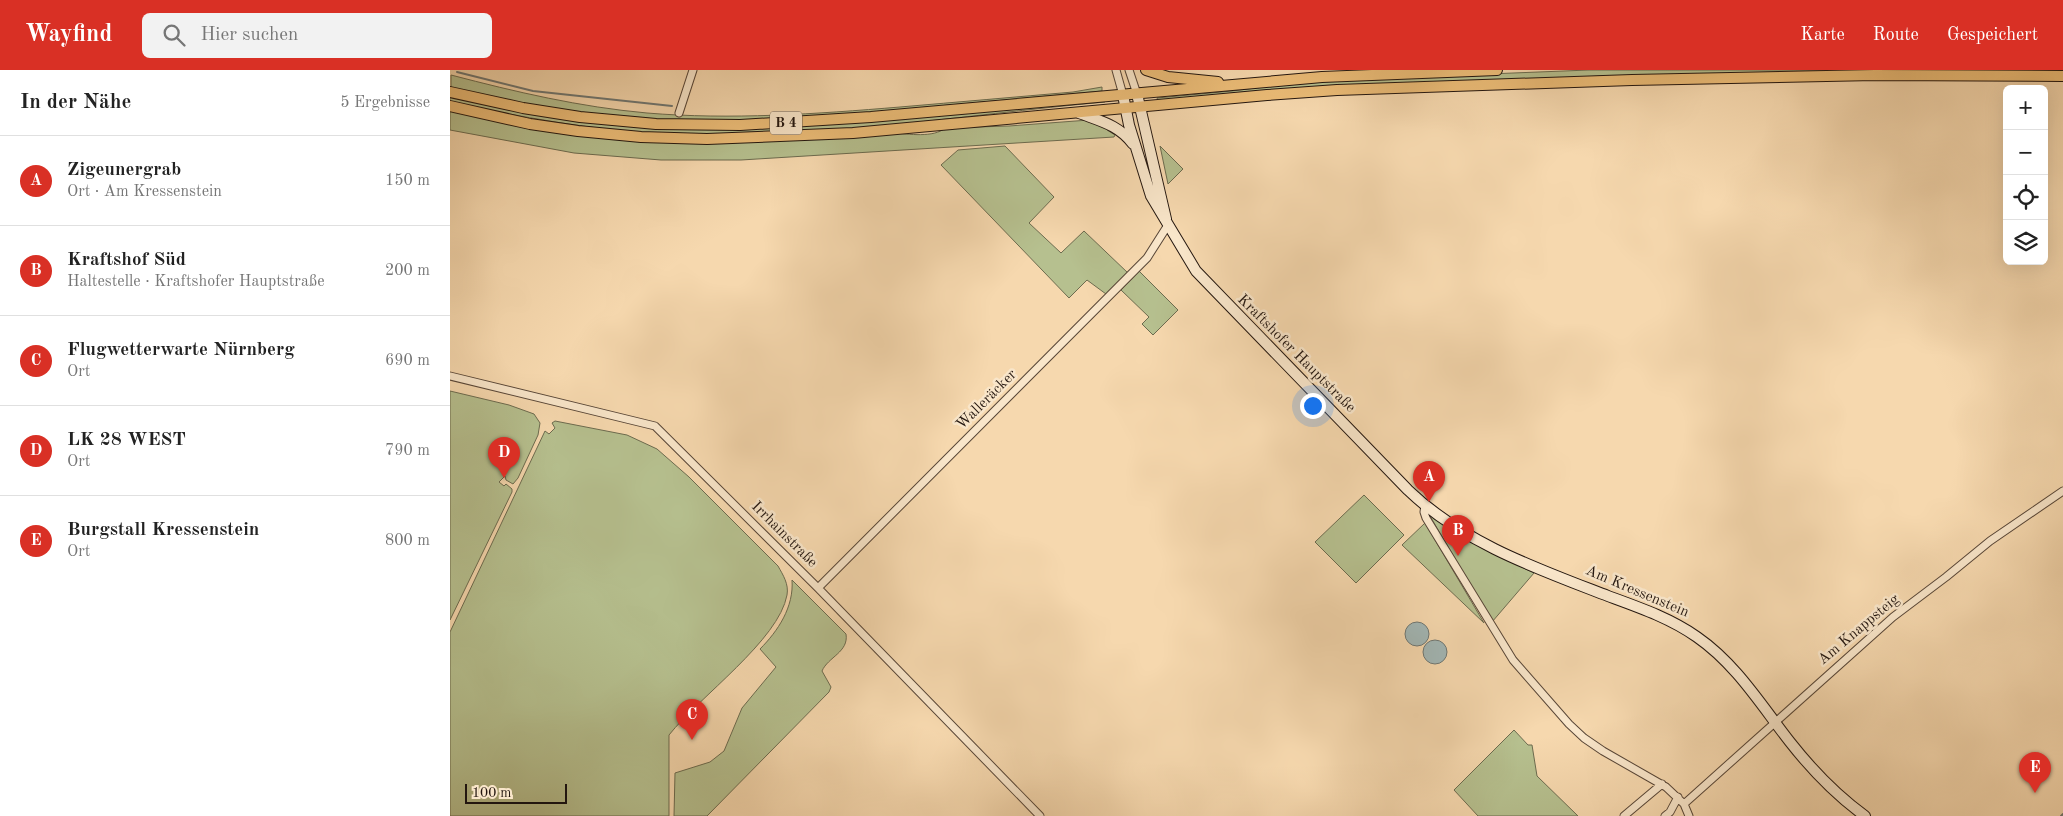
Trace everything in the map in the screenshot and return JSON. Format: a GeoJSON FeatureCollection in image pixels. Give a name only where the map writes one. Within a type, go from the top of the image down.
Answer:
{"type":"FeatureCollection","features":[{"type":"Feature","properties":{"kind":"main road","name":"B 4"},"geometry":{"type":"LineString","coordinates":[[1146,70],[1168,77],[1209,80],[1231,85]]}},
{"type":"Feature","properties":{"kind":"main road","name":"B 4"},"geometry":{"type":"LineString","coordinates":[[450,92],[517,107],[573,116],[637,123],[708,125],[821,121],[1339,76],[1496,70]]}},
{"type":"Feature","properties":{"kind":"main road","name":"B 4"},"geometry":{"type":"LineString","coordinates":[[450,106],[496,117],[559,128],[632,136],[688,139],[810,136],[1337,90],[1548,82],[1982,75],[2063,76]]}},
{"type":"Feature","properties":{"kind":"street"},"geometry":{"type":"LineString","coordinates":[[679,113],[694,70]]}},
{"type":"Feature","properties":{"kind":"street"},"geometry":{"type":"LineString","coordinates":[[1116,70],[1123,95]]}},
{"type":"Feature","properties":{"kind":"street"},"geometry":{"type":"LineString","coordinates":[[1129,70],[1137,94]]}},
{"type":"Feature","properties":{"kind":"street","name":"Kraftshofer Hauptstraße"},"geometry":{"type":"LineString","coordinates":[[1137,94],[1168,225]]}},
{"type":"Feature","properties":{"kind":"street","name":"Kraftshofer Hauptstraße"},"geometry":{"type":"LineString","coordinates":[[1123,95],[1135,146],[1154,203],[1188,260],[1205,282],[1408,490],[1425,505]]}},
{"type":"Feature","properties":{"kind":"street"},"geometry":{"type":"LineString","coordinates":[[1079,113],[1113,125],[1126,135],[1135,146]]}},
{"type":"Feature","properties":{"kind":"street","name":"Walleräcker"},"geometry":{"type":"LineString","coordinates":[[818,588],[1147,258],[1168,225]]}},
{"type":"Feature","properties":{"kind":"street","name":"Irrhainstraße"},"geometry":{"type":"LineString","coordinates":[[450,376],[655,426],[818,588],[1040,816]]}},
{"type":"Feature","properties":{"kind":"street","name":"Am Knappsteig"},"geometry":{"type":"LineString","coordinates":[[1684,804],[1893,617],[1990,541],[2063,491]]}},
{"type":"Feature","properties":{"kind":"street"},"geometry":{"type":"LineString","coordinates":[[1425,505],[1424,512],[1426,518],[1513,660],[1569,724],[1584,738],[1662,784],[1684,804],[1689,816]]}},
{"type":"Feature","properties":{"kind":"street","name":"Am Kressenstein"},"geometry":{"type":"LineString","coordinates":[[1425,505],[1458,528],[1503,553],[1665,618],[1686,629],[1713,648],[1731,666],[1821,778],[1865,816]]}},
{"type":"Feature","properties":{"kind":"street"},"geometry":{"type":"LineString","coordinates":[[1624,816],[1662,784]]}},
{"type":"Feature","properties":{"kind":"street"},"geometry":{"type":"LineString","coordinates":[[1665,816],[1670,812],[1678,798]]}},
{"type":"Feature","properties":{"kind":"green space"},"geometry":{"type":"Polygon","coordinates":[[[1589,70],[1992,70],[1606,76],[1339,86],[1158,101],[1157,98],[1311,81],[1589,70]]]}},
{"type":"Feature","properties":{"kind":"green space"},"geometry":{"type":"Polygon","coordinates":[[[451,75],[524,93],[597,107],[647,113],[710,116],[805,114],[868,110],[1073,92],[1102,87],[1102,91],[831,116],[736,121],[640,119],[519,103],[451,88],[451,75]]]}},
{"type":"Feature","properties":{"kind":"green space"},"geometry":{"type":"Polygon","coordinates":[[[450,96],[648,127],[1105,100],[1105,102],[885,126],[774,134],[719,135],[663,134],[583,126],[530,118],[450,102],[450,96]]]}},
{"type":"Feature","properties":{"kind":"green space"},"geometry":{"type":"Polygon","coordinates":[[[450,110],[600,137],[894,133],[921,135],[934,133],[945,128],[1009,126],[1089,120],[1110,126],[1107,130],[1115,135],[1114,137],[741,160],[661,160],[574,153],[450,130],[450,110]]]}},
{"type":"Feature","properties":{"kind":"green space"},"geometry":{"type":"Polygon","coordinates":[[[1005,146],[1054,197],[1029,223],[1061,253],[1084,231],[1128,273],[1106,294],[1087,280],[1069,298],[941,165],[958,150],[1005,146]]]}},
{"type":"Feature","properties":{"kind":"green space"},"geometry":{"type":"Polygon","coordinates":[[[1160,146],[1183,169],[1168,184],[1160,146]]]}},
{"type":"Feature","properties":{"kind":"green space"},"geometry":{"type":"Polygon","coordinates":[[[1139,271],[1178,310],[1153,335],[1142,324],[1149,317],[1121,290],[1139,271]]]}},
{"type":"Feature","properties":{"kind":"green space"},"geometry":{"type":"Polygon","coordinates":[[[450,391],[509,405],[534,414],[540,423],[538,435],[518,478],[513,484],[506,480],[505,476],[499,482],[504,486],[506,484],[512,489],[512,492],[450,620],[450,391]]]}},
{"type":"Feature","properties":{"kind":"green space"},"geometry":{"type":"Polygon","coordinates":[[[555,421],[627,435],[657,449],[689,477],[778,566],[784,576],[787,595],[781,612],[769,631],[736,668],[669,735],[669,816],[450,816],[450,632],[545,431],[549,434],[555,428],[552,423],[555,421]]]}},
{"type":"Feature","properties":{"kind":"green space"},"geometry":{"type":"Polygon","coordinates":[[[1364,495],[1404,535],[1356,583],[1315,542],[1364,495]]]}},
{"type":"Feature","properties":{"kind":"green space"},"geometry":{"type":"Polygon","coordinates":[[[1433,515],[1482,546],[1534,573],[1492,622],[1430,516],[1433,515]]]}},
{"type":"Feature","properties":{"kind":"green space"},"geometry":{"type":"Polygon","coordinates":[[[1425,523],[1484,623],[1402,545],[1425,523]]]}},
{"type":"Feature","properties":{"kind":"green space"},"geometry":{"type":"Polygon","coordinates":[[[792,580],[846,634],[846,640],[841,650],[822,671],[831,687],[829,692],[707,816],[674,816],[675,773],[710,762],[724,751],[742,708],[776,667],[760,649],[779,626],[788,609],[792,580]]]}},
{"type":"Feature","properties":{"kind":"green space"},"geometry":{"type":"Polygon","coordinates":[[[1514,730],[1528,745],[1532,745],[1537,776],[1578,816],[1478,816],[1454,790],[1514,730]]]}},
{"type":"Feature","properties":{"kind":"shaded area"},"geometry":{"type":"Polygon","coordinates":[[[1417,622],[1422,623],[1428,629],[1428,639],[1422,645],[1417,646],[1412,645],[1406,639],[1405,634],[1406,629],[1412,623],[1417,622]]]}},
{"type":"Feature","properties":{"kind":"shaded area"},"geometry":{"type":"Polygon","coordinates":[[[1435,640],[1440,641],[1446,647],[1446,657],[1440,663],[1435,664],[1430,663],[1424,657],[1423,652],[1424,647],[1430,641],[1435,640]]]}},
{"type":"Feature","properties":{"kind":"waterway"},"geometry":{"type":"LineString","coordinates":[[457,72],[533,91],[672,106]]}},
{"type":"Feature","properties":{"kind":"place","name":"LK 28 WEST"},"geometry":{"type":"Point","coordinates":[504,478]}},
{"type":"Feature","properties":{"kind":"place","name":"Zigeunergrab"},"geometry":{"type":"Point","coordinates":[1429,502]}},
{"type":"Feature","properties":{"kind":"place","name":"Kraftshof Süd"},"geometry":{"type":"Point","coordinates":[1458,556]}},
{"type":"Feature","properties":{"kind":"place","name":"Flugwetterwarte Nürnberg"},"geometry":{"type":"Point","coordinates":[692,740]}},
{"type":"Feature","properties":{"kind":"place","name":"Burgstall Kressenstein"},"geometry":{"type":"Point","coordinates":[2035,793]}}]}
